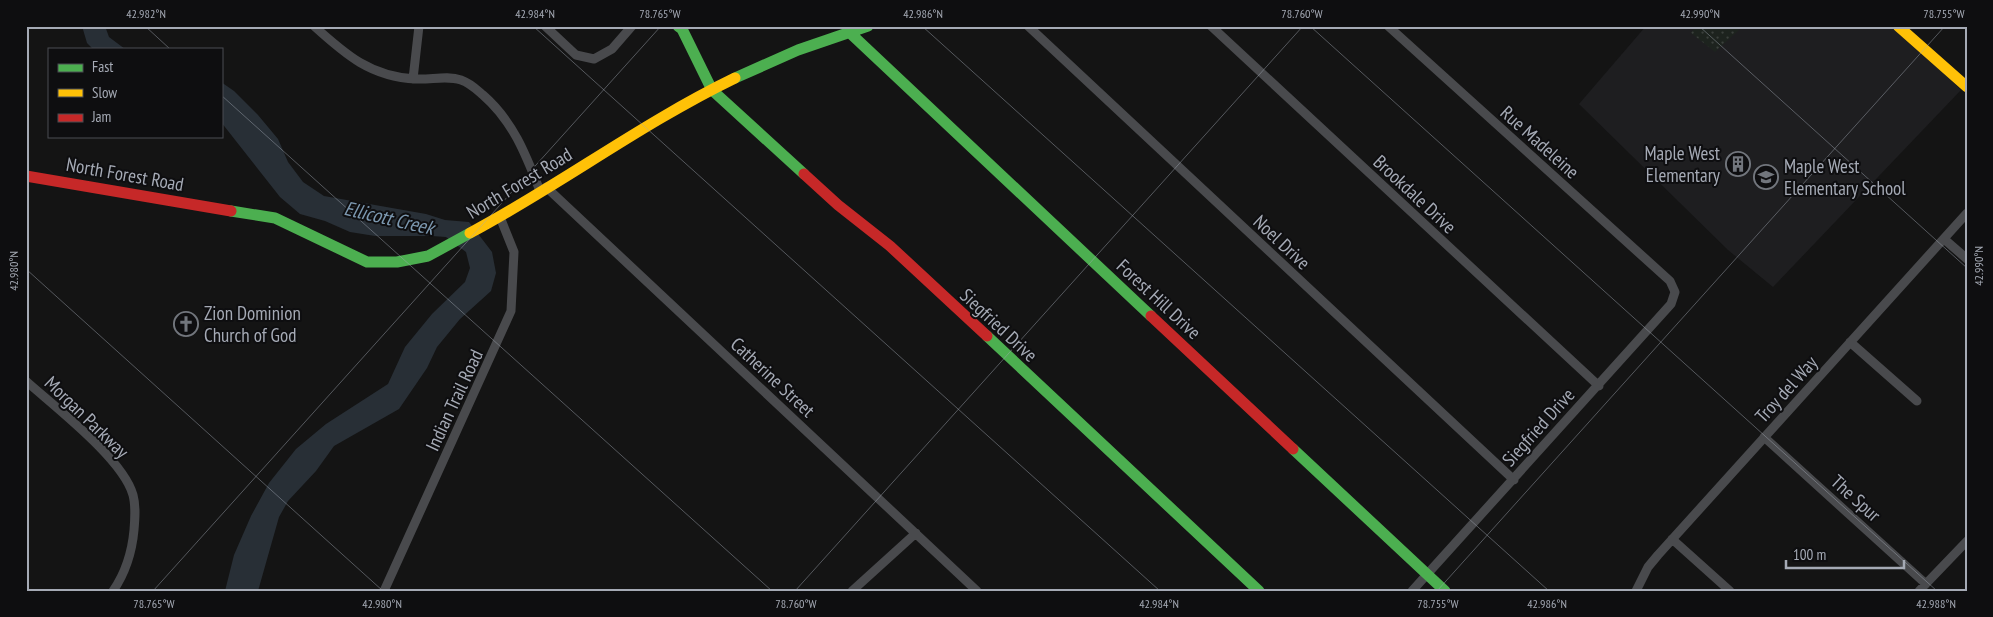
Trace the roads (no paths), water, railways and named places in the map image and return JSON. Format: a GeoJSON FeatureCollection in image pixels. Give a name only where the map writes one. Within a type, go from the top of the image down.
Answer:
{"type":"FeatureCollection","features":[{"type":"Feature","properties":{"kind":"street"},"geometry":{"type":"LineString","coordinates":[[314,26],[348,56],[362,65],[392,76],[412,79],[458,79],[472,85],[498,108],[510,124],[543,189]]}},
{"type":"Feature","properties":{"kind":"street"},"geometry":{"type":"LineString","coordinates":[[412,79],[419,26]]}},
{"type":"Feature","properties":{"kind":"street"},"geometry":{"type":"LineString","coordinates":[[545,26],[576,55],[594,59],[612,49],[632,26]]}},
{"type":"Feature","properties":{"kind":"street"},"geometry":{"type":"LineString","coordinates":[[678,26],[682,29],[712,90]]}},
{"type":"Feature","properties":{"kind":"street","name":"North Forest Road"},"geometry":{"type":"LineString","coordinates":[[26,176],[275,218],[366,262],[413,260],[441,249],[500,217],[664,116],[712,90],[759,66],[868,26]]}},
{"type":"Feature","properties":{"kind":"street","name":"Noel Drive"},"geometry":{"type":"LineString","coordinates":[[1028,26],[1514,480]]}},
{"type":"Feature","properties":{"kind":"street","name":"Brookdale Drive"},"geometry":{"type":"LineString","coordinates":[[1211,26],[1599,386]]}},
{"type":"Feature","properties":{"kind":"street","name":"Rue Madeleine"},"geometry":{"type":"LineString","coordinates":[[1388,26],[1670,281]]}},
{"type":"Feature","properties":{"kind":"street"},"geometry":{"type":"LineString","coordinates":[[1898,26],[1967,87]]}},
{"type":"Feature","properties":{"kind":"street","name":"Forest Hill Drive"},"geometry":{"type":"LineString","coordinates":[[849,32],[1445,591]]}},
{"type":"Feature","properties":{"kind":"street","name":"Siegfried Drive"},"geometry":{"type":"LineString","coordinates":[[712,90],[838,205],[890,246],[1259,591]]}},
{"type":"Feature","properties":{"kind":"street","name":"Catherine Street"},"geometry":{"type":"LineString","coordinates":[[543,189],[916,532],[977,591]]}},
{"type":"Feature","properties":{"kind":"street","name":"Troy del Way"},"geometry":{"type":"LineString","coordinates":[[1636,591],[1648,567],[1672,538],[1967,214]]}},
{"type":"Feature","properties":{"kind":"street","name":"Indian Trail Road"},"geometry":{"type":"LineString","coordinates":[[384,591],[511,312],[514,252],[500,217]]}},
{"type":"Feature","properties":{"kind":"street"},"geometry":{"type":"LineString","coordinates":[[1944,239],[1967,259]]}},
{"type":"Feature","properties":{"kind":"street","name":"Siegfried Drive"},"geometry":{"type":"LineString","coordinates":[[1412,591],[1672,304],[1675,292],[1670,281]]}},
{"type":"Feature","properties":{"kind":"street"},"geometry":{"type":"LineString","coordinates":[[1850,342],[1917,401]]}},
{"type":"Feature","properties":{"kind":"street","name":"Morgan Parkway"},"geometry":{"type":"LineString","coordinates":[[26,381],[97,445],[114,463],[129,484],[134,502],[133,538],[125,569],[113,591]]}},
{"type":"Feature","properties":{"kind":"street","name":"The Spur"},"geometry":{"type":"LineString","coordinates":[[1764,437],[1923,587]]}},
{"type":"Feature","properties":{"kind":"street"},"geometry":{"type":"LineString","coordinates":[[852,591],[916,532]]}},
{"type":"Feature","properties":{"kind":"street"},"geometry":{"type":"LineString","coordinates":[[1672,538],[1730,591]]}},
{"type":"Feature","properties":{"kind":"street"},"geometry":{"type":"LineString","coordinates":[[1923,587],[1967,541]]}},
{"type":"Feature","properties":{"kind":"water"},"geometry":{"type":"Polygon","coordinates":[[[82,26],[105,26],[109,37],[124,48],[92,48],[87,43],[82,26]]]}},
{"type":"Feature","properties":{"kind":"water","name":"Ellicott Creek"},"geometry":{"type":"Polygon","coordinates":[[[222,83],[234,91],[258,115],[278,139],[288,162],[303,182],[324,196],[426,214],[445,220],[469,222],[492,252],[496,273],[491,291],[460,319],[437,347],[427,368],[399,409],[334,446],[316,471],[288,501],[279,517],[258,591],[225,591],[234,555],[251,516],[269,483],[296,449],[326,424],[388,384],[405,347],[432,314],[465,282],[470,268],[466,252],[446,237],[375,236],[350,232],[325,221],[300,214],[280,197],[222,123],[222,83]]]}},
{"type":"Feature","properties":{"kind":"place","name":"Maple West Elementary"},"geometry":{"type":"Point","coordinates":[1738,164]}},
{"type":"Feature","properties":{"kind":"place","name":"Maple West Elementary School"},"geometry":{"type":"Point","coordinates":[1766,177]}},
{"type":"Feature","properties":{"kind":"place","name":"Zion Dominion Church of God"},"geometry":{"type":"Point","coordinates":[186,324]}}]}
